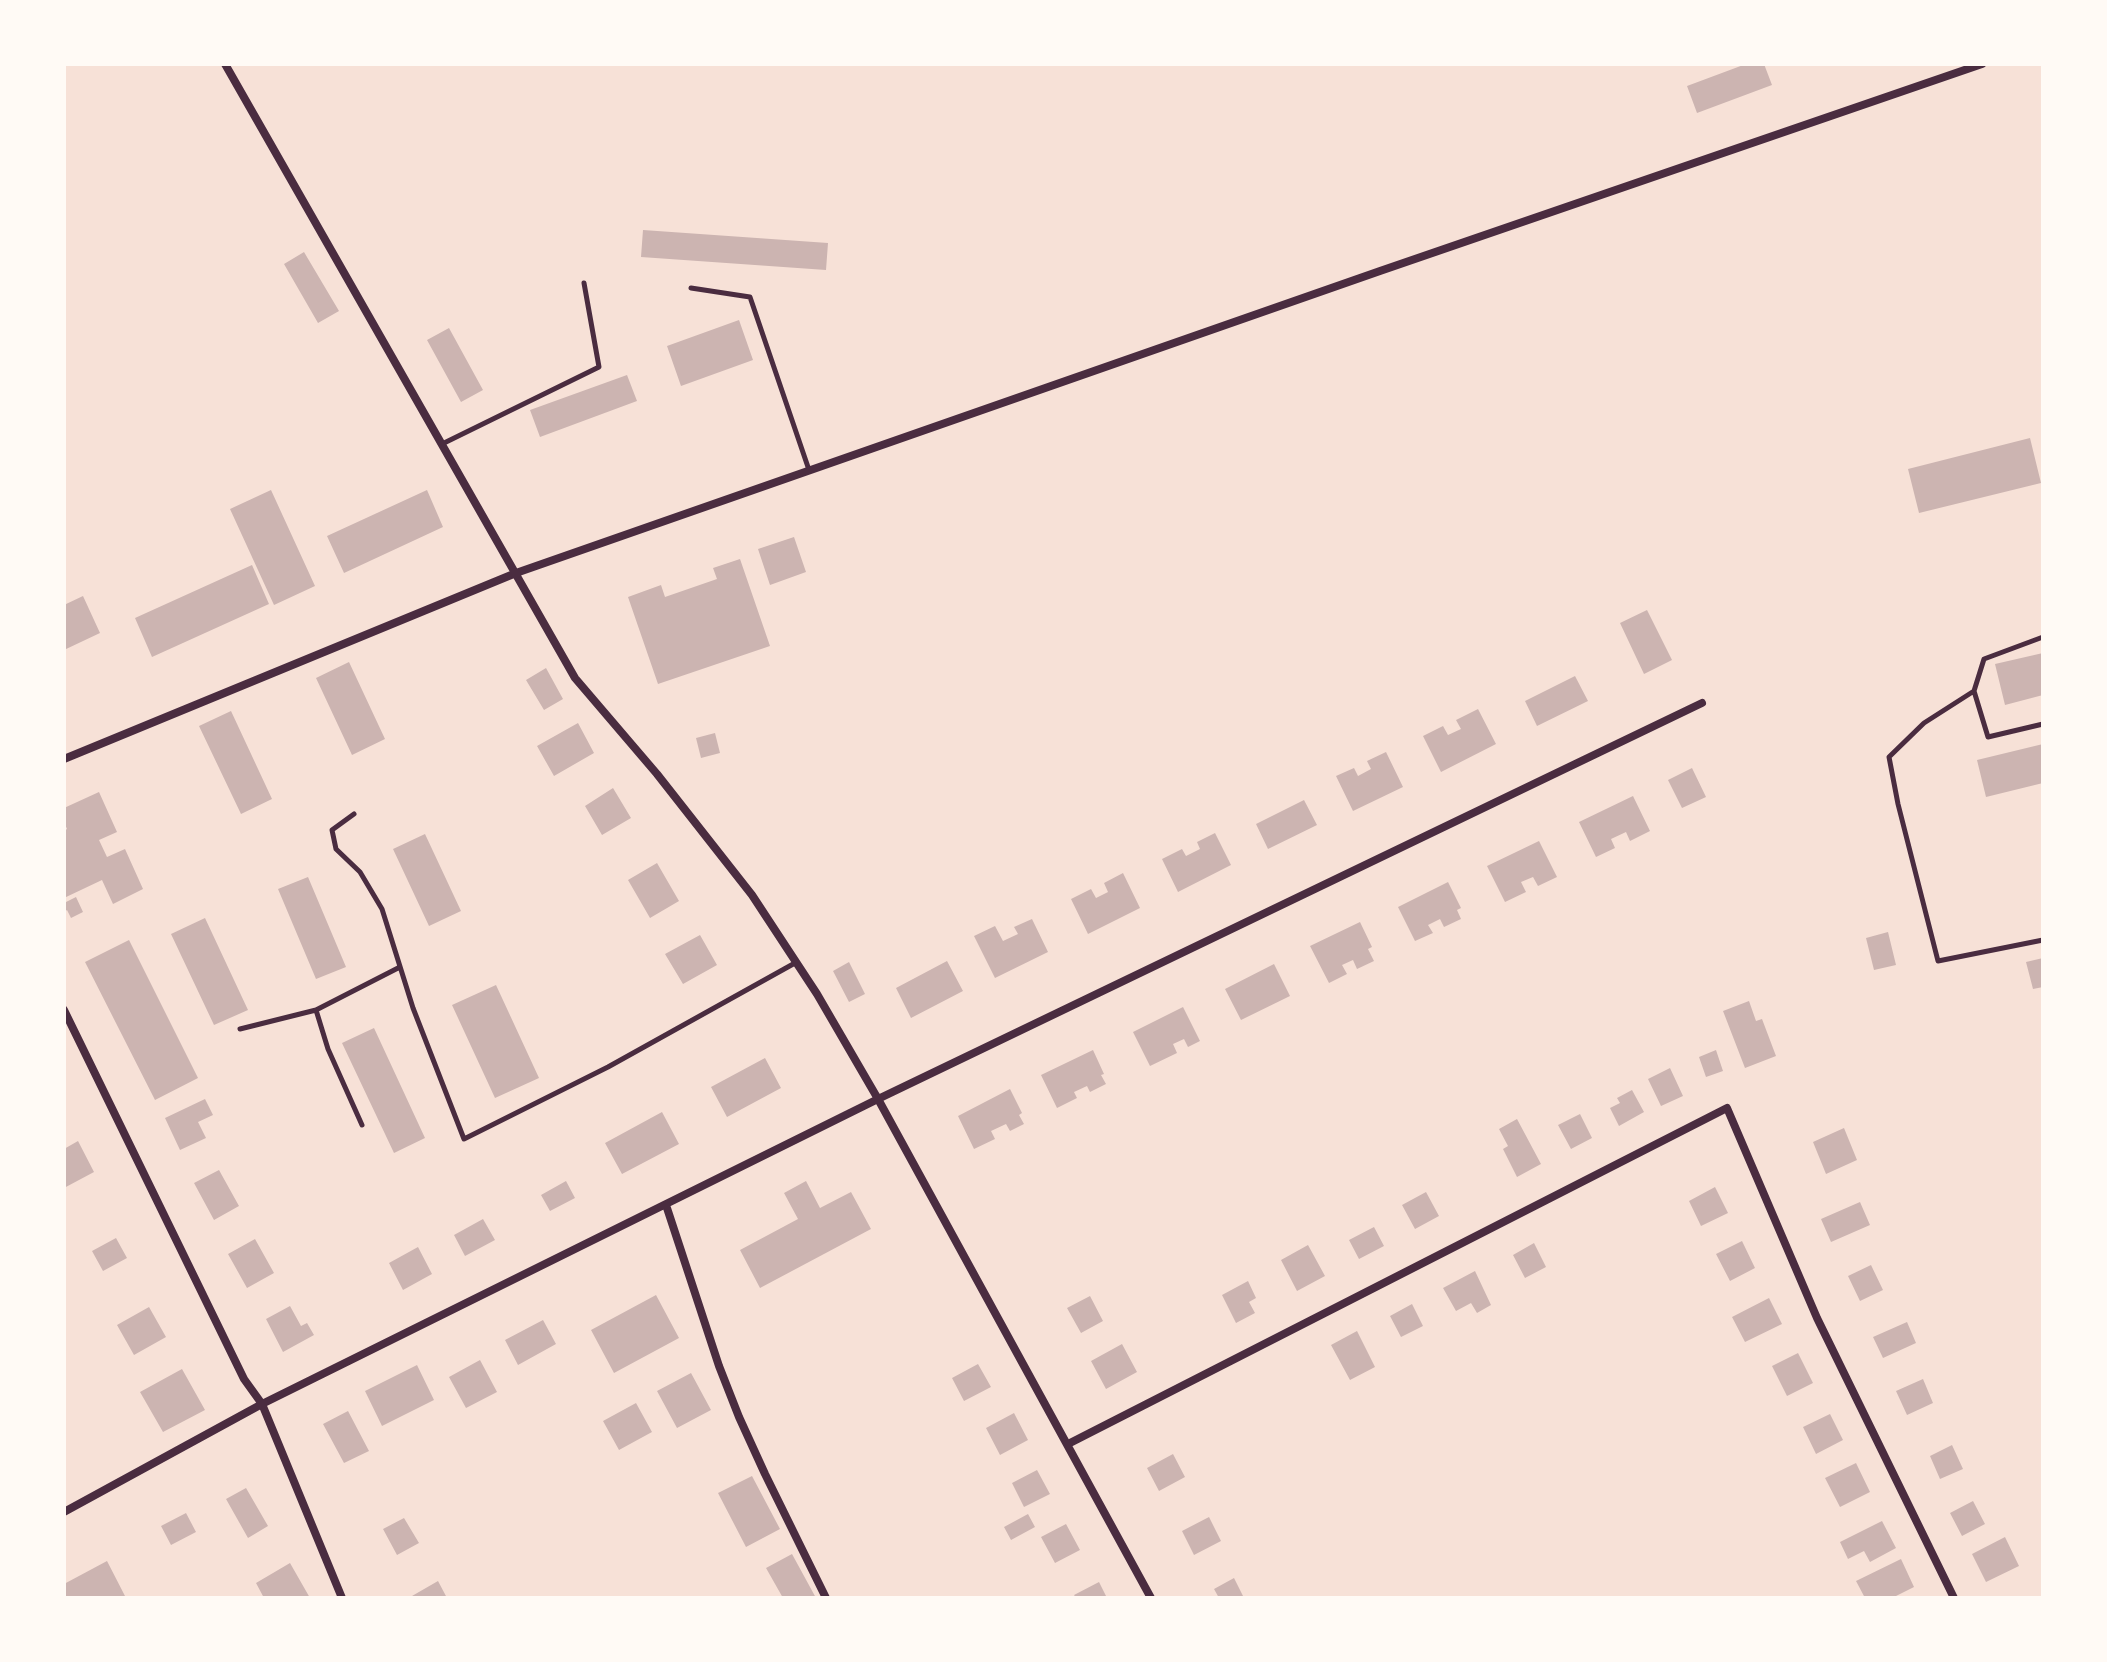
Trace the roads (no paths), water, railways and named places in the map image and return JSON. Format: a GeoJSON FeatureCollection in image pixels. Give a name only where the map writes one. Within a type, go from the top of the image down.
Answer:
{"type":"FeatureCollection","features":[{"type":"Feature","properties":{"kind":"street"},"geometry":{"type":"LineString","coordinates":[[225,64],[575,678],[657,774],[752,895],[817,994],[878,1099],[1151,1598]]}},
{"type":"Feature","properties":{"kind":"street"},"geometry":{"type":"LineString","coordinates":[[64,759],[516,573],[1982,64]]}},
{"type":"Feature","properties":{"kind":"street"},"geometry":{"type":"LineString","coordinates":[[64,1512],[262,1404],[878,1099],[1702,703]]}},
{"type":"Feature","properties":{"kind":"street"},"geometry":{"type":"LineString","coordinates":[[64,1010],[244,1379],[262,1404],[342,1598]]}},
{"type":"Feature","properties":{"kind":"street"},"geometry":{"type":"LineString","coordinates":[[1068,1444],[1727,1108],[1817,1318],[1954,1598]]}},
{"type":"Feature","properties":{"kind":"street"},"geometry":{"type":"LineString","coordinates":[[666,1205],[734,1404],[826,1598]]}},
{"type":"Feature","properties":{"kind":"lane"},"geometry":{"type":"LineString","coordinates":[[442,444],[599,367],[584,283]]}},
{"type":"Feature","properties":{"kind":"lane"},"geometry":{"type":"LineString","coordinates":[[691,288],[750,297],[809,471]]}},
{"type":"Feature","properties":{"kind":"lane"},"geometry":{"type":"LineString","coordinates":[[2043,637],[1984,659],[1974,691],[1988,737],[2043,724]]}},
{"type":"Feature","properties":{"kind":"lane"},"geometry":{"type":"LineString","coordinates":[[1974,691],[1924,723],[1889,757],[1938,961],[2043,940]]}},
{"type":"Feature","properties":{"kind":"lane"},"geometry":{"type":"LineString","coordinates":[[354,814],[332,830],[336,849],[360,872],[382,909],[413,1008],[464,1139],[620,1060],[795,963]]}},
{"type":"Feature","properties":{"kind":"lane"},"geometry":{"type":"LineString","coordinates":[[240,1029],[316,1010],[400,967]]}},
{"type":"Feature","properties":{"kind":"lane"},"geometry":{"type":"LineString","coordinates":[[316,1010],[328,1049],[362,1125]]}}]}
